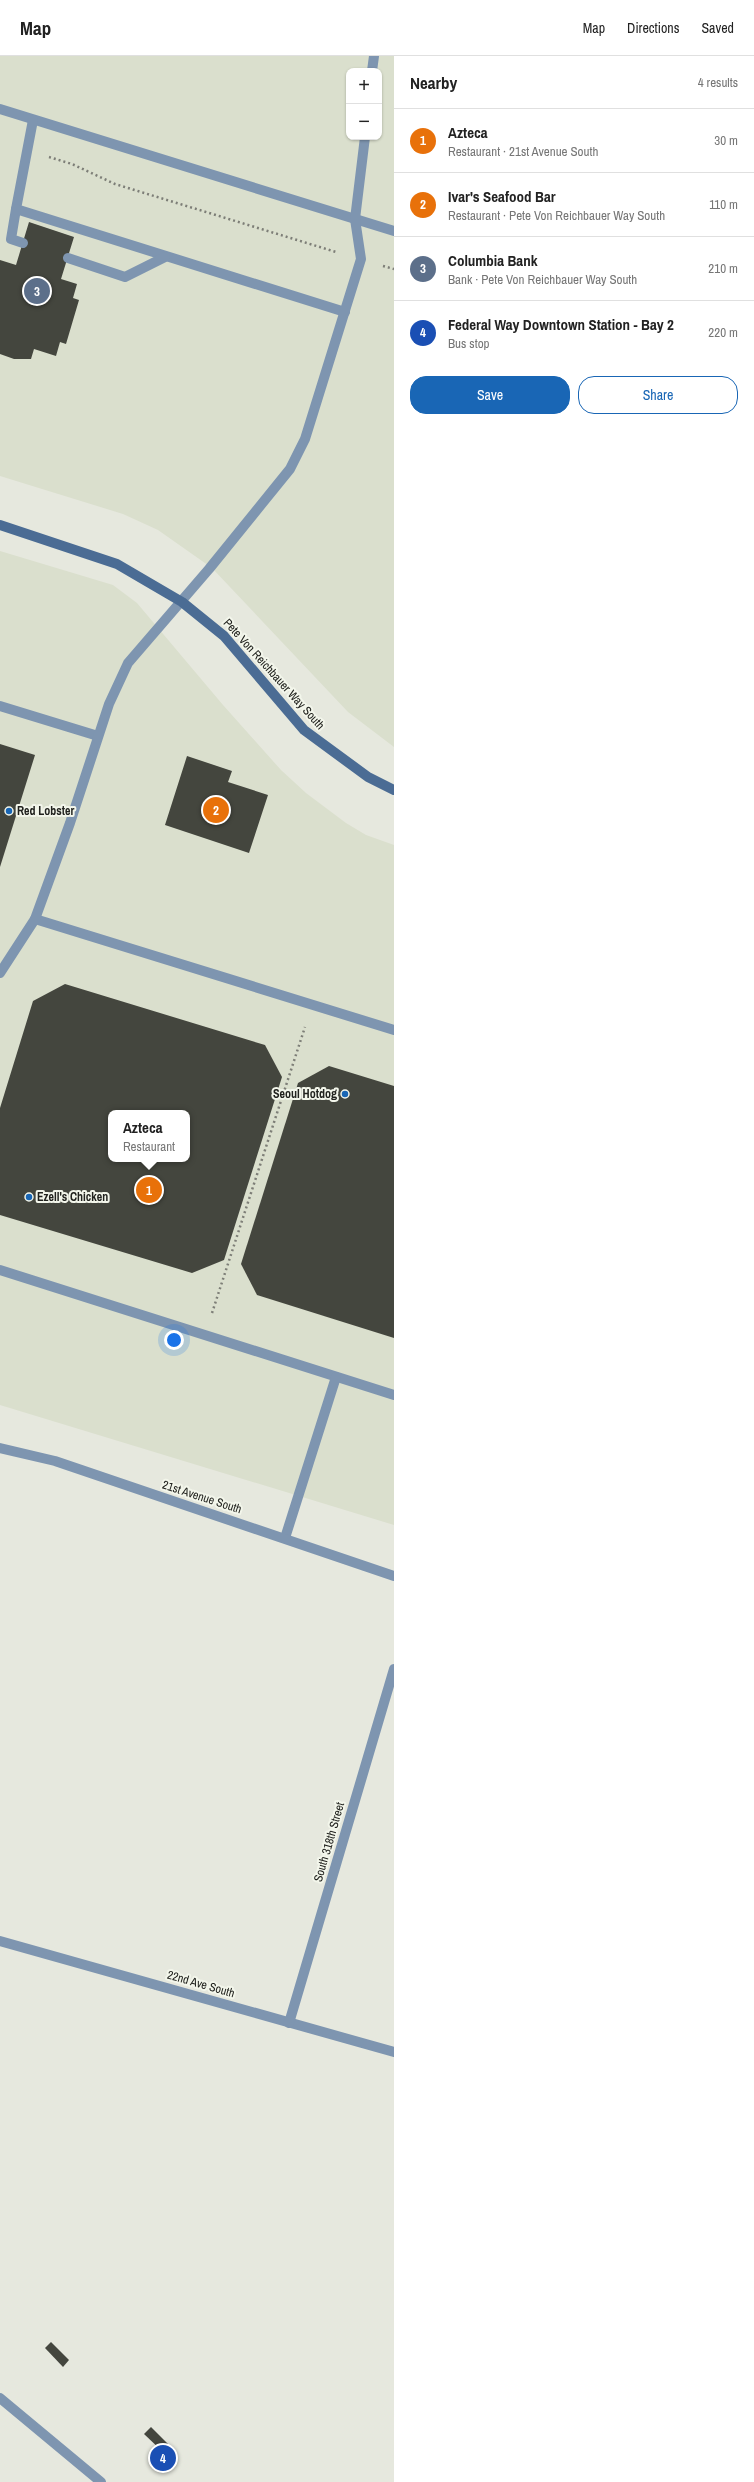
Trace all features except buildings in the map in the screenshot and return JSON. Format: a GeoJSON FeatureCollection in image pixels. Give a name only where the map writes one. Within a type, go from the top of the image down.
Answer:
{"type":"FeatureCollection","features":[{"type":"Feature","properties":{"kind":"street"},"geometry":{"type":"LineString","coordinates":[[372,68],[374,56]]}},
{"type":"Feature","properties":{"kind":"street"},"geometry":{"type":"LineString","coordinates":[[0,109],[394,231]]}},
{"type":"Feature","properties":{"kind":"street"},"geometry":{"type":"LineString","coordinates":[[22,243],[11,239],[33,120]]}},
{"type":"Feature","properties":{"kind":"street"},"geometry":{"type":"LineString","coordinates":[[0,973],[4,962],[35,920],[109,704],[128,663],[182,602],[290,469],[306,438],[346,312],[361,259],[355,219],[365,140]]}},
{"type":"Feature","properties":{"kind":"street"},"geometry":{"type":"LineString","coordinates":[[16,209],[165,257],[346,312]]}},
{"type":"Feature","properties":{"kind":"street"},"geometry":{"type":"LineString","coordinates":[[68,258],[125,277],[165,257]]}},
{"type":"Feature","properties":{"kind":"street","name":"Pete Von Reichbauer Way South"},"geometry":{"type":"LineString","coordinates":[[0,525],[117,564],[182,602],[224,636],[304,730],[368,777],[394,790]]}},
{"type":"Feature","properties":{"kind":"street"},"geometry":{"type":"LineString","coordinates":[[0,706],[98,736]]}},
{"type":"Feature","properties":{"kind":"street"},"geometry":{"type":"LineString","coordinates":[[35,920],[394,1030]]}},
{"type":"Feature","properties":{"kind":"street"},"geometry":{"type":"LineString","coordinates":[[0,1270],[394,1396]]}},
{"type":"Feature","properties":{"kind":"street"},"geometry":{"type":"LineString","coordinates":[[285,1538],[336,1377]]}},
{"type":"Feature","properties":{"kind":"street","name":"21st Avenue South"},"geometry":{"type":"LineString","coordinates":[[0,1448],[55,1461],[394,1576]]}},
{"type":"Feature","properties":{"kind":"street","name":"South 318th Street"},"geometry":{"type":"LineString","coordinates":[[289,2023],[394,1669]]}},
{"type":"Feature","properties":{"kind":"street","name":"22nd Ave South"},"geometry":{"type":"LineString","coordinates":[[0,1941],[394,2052]]}},
{"type":"Feature","properties":{"kind":"street"},"geometry":{"type":"LineString","coordinates":[[0,2398],[101,2482]]}},
{"type":"Feature","properties":{"kind":"path"},"geometry":{"type":"LineString","coordinates":[[27,150],[72,164],[115,184],[394,269]]}},
{"type":"Feature","properties":{"kind":"path"},"geometry":{"type":"LineString","coordinates":[[205,1336],[312,1006]]}},
{"type":"Feature","properties":{"kind":"shaded area"},"geometry":{"type":"Polygon","coordinates":[[[0,56],[394,56],[394,747],[348,712],[212,568],[158,530],[123,514],[0,476],[0,56]]]}},
{"type":"Feature","properties":{"kind":"shaded area"},"geometry":{"type":"Polygon","coordinates":[[[0,551],[113,585],[137,603],[223,705],[281,770],[306,793],[346,823],[366,835],[394,845],[394,1525],[0,1405],[0,551]]]}},
{"type":"Feature","properties":{"kind":"place","name":"Columbia Bank"},"geometry":{"type":"Point","coordinates":[37,291]}},
{"type":"Feature","properties":{"kind":"place","name":"Ivar's Seafood Bar"},"geometry":{"type":"Point","coordinates":[216,810]}},
{"type":"Feature","properties":{"kind":"place","name":"Red Lobster"},"geometry":{"type":"Point","coordinates":[9,811]}},
{"type":"Feature","properties":{"kind":"place","name":"Seoul Hotdog"},"geometry":{"type":"Point","coordinates":[345,1094]}},
{"type":"Feature","properties":{"kind":"place","name":"Azteca"},"geometry":{"type":"Point","coordinates":[149,1190]}},
{"type":"Feature","properties":{"kind":"place","name":"Ezell's Chicken"},"geometry":{"type":"Point","coordinates":[29,1197]}},
{"type":"Feature","properties":{"kind":"place","name":"Federal Way Downtown Station - Bay 2"},"geometry":{"type":"Point","coordinates":[163,2458]}}]}
